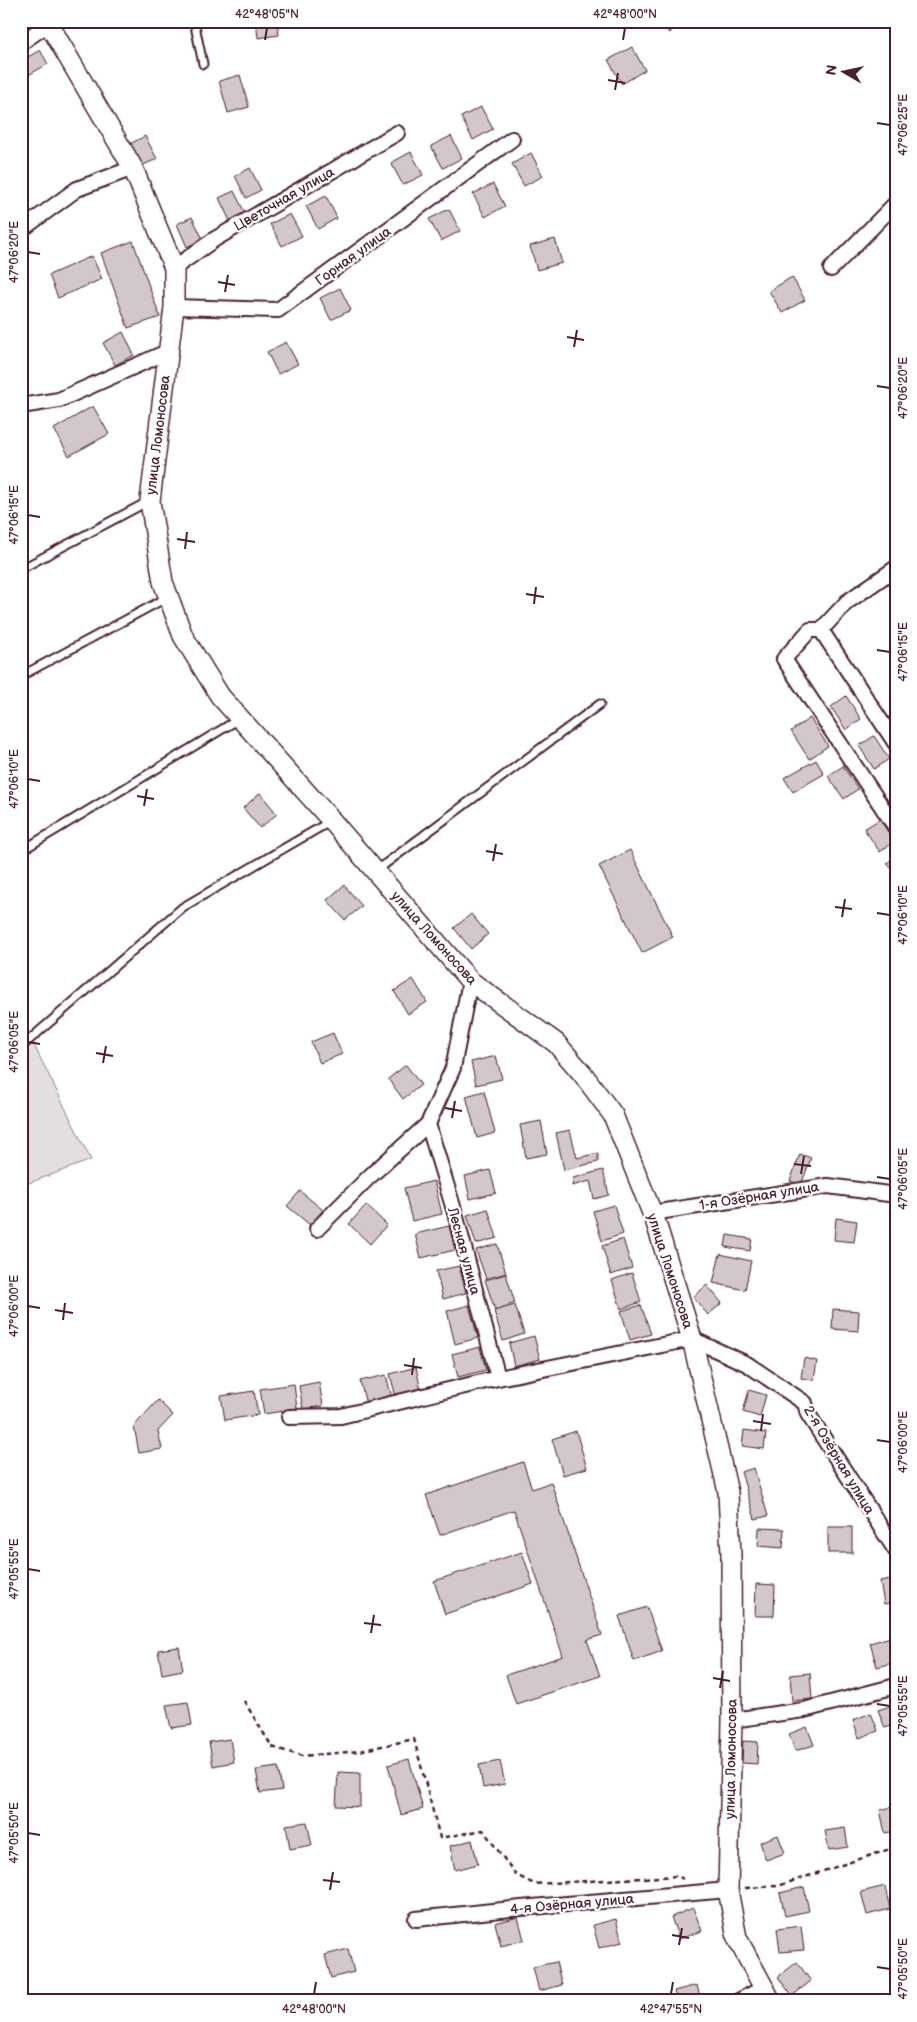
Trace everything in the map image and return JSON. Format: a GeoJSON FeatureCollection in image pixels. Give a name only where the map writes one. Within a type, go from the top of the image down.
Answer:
{"type":"FeatureCollection","features":[{"type":"Feature","properties":{"kind":"street"},"geometry":{"type":"LineString","coordinates":[[21,43],[48,23]]}},
{"type":"Feature","properties":{"kind":"street","name":"улица Ломоносова"},"geometry":{"type":"LineString","coordinates":[[48,23],[133,168],[174,268],[174,307],[150,501],[163,582],[182,636],[220,696],[332,821],[470,981],[556,1043],[582,1073],[613,1115],[652,1213],[692,1339],[728,1492],[732,1720],[728,1890],[737,1938],[767,1995]]}},
{"type":"Feature","properties":{"kind":"street","name":"Цветочная улица"},"geometry":{"type":"LineString","coordinates":[[174,268],[215,239],[397,134]]}},
{"type":"Feature","properties":{"kind":"street","name":"Горная улица"},"geometry":{"type":"LineString","coordinates":[[174,307],[278,310],[512,140]]}},
{"type":"Feature","properties":{"kind":"street"},"geometry":{"type":"LineString","coordinates":[[21,230],[77,189],[133,168]]}},
{"type":"Feature","properties":{"kind":"street"},"geometry":{"type":"LineString","coordinates":[[831,269],[896,202]]}},
{"type":"Feature","properties":{"kind":"street"},"geometry":{"type":"LineString","coordinates":[[21,406],[59,400],[169,351]]}},
{"type":"Feature","properties":{"kind":"street"},"geometry":{"type":"LineString","coordinates":[[896,568],[847,602],[821,630],[810,630],[784,660],[896,828]]}},
{"type":"Feature","properties":{"kind":"street"},"geometry":{"type":"LineString","coordinates":[[821,630],[896,744]]}},
{"type":"Feature","properties":{"kind":"street"},"geometry":{"type":"LineString","coordinates":[[317,1229],[369,1177],[428,1124],[453,1068],[470,981]]}},
{"type":"Feature","properties":{"kind":"street","name":"Лесная улица"},"geometry":{"type":"LineString","coordinates":[[428,1124],[455,1213],[498,1378]]}},
{"type":"Feature","properties":{"kind":"street","name":"1-я Озёрная улица"},"geometry":{"type":"LineString","coordinates":[[652,1213],[828,1186],[896,1196]]}},
{"type":"Feature","properties":{"kind":"street"},"geometry":{"type":"LineString","coordinates":[[289,1417],[341,1416],[498,1378],[692,1339]]}},
{"type":"Feature","properties":{"kind":"street","name":"2-я Озёрная улица"},"geometry":{"type":"LineString","coordinates":[[692,1339],[747,1364],[805,1403],[808,1414],[896,1552]]}},
{"type":"Feature","properties":{"kind":"street"},"geometry":{"type":"LineString","coordinates":[[732,1720],[804,1710],[896,1686]]}},
{"type":"Feature","properties":{"kind":"street","name":"4-я Озёрная улица"},"geometry":{"type":"LineString","coordinates":[[416,1919],[728,1890]]}},
{"type":"Feature","properties":{"kind":"street"},"geometry":{"type":"LineString","coordinates":[[738,2001],[767,1995]]}},
{"type":"Feature","properties":{"kind":"lane"},"geometry":{"type":"LineString","coordinates":[[194,21],[203,64]]}},
{"type":"Feature","properties":{"kind":"lane"},"geometry":{"type":"LineString","coordinates":[[21,569],[150,501]]}},
{"type":"Feature","properties":{"kind":"lane"},"geometry":{"type":"LineString","coordinates":[[21,676],[168,597]]}},
{"type":"Feature","properties":{"kind":"lane"},"geometry":{"type":"LineString","coordinates":[[375,872],[600,704]]}},
{"type":"Feature","properties":{"kind":"lane"},"geometry":{"type":"LineString","coordinates":[[21,851],[240,719]]}},
{"type":"Feature","properties":{"kind":"lane"},"geometry":{"type":"LineString","coordinates":[[21,1047],[183,907],[332,821]]}},
{"type":"Feature","properties":{"kind":"path"},"geometry":{"type":"LineString","coordinates":[[244,1701],[272,1747],[302,1756],[359,1751],[414,1739],[440,1838],[483,1830],[516,1875],[534,1884],[678,1876],[706,1892]]}},
{"type":"Feature","properties":{"kind":"path"},"geometry":{"type":"LineString","coordinates":[[728,1890],[778,1886],[896,1847]]}},
{"type":"Feature","properties":{"kind":"shaded area"},"geometry":{"type":"Polygon","coordinates":[[[21,1019],[91,1160],[21,1186],[21,1019]]]}},
{"type":"Feature","properties":{"kind":"building"},"geometry":{"type":"Polygon","coordinates":[[[130,21],[150,21],[151,24],[131,27],[130,21]]]}},
{"type":"Feature","properties":{"kind":"building"},"geometry":{"type":"Polygon","coordinates":[[[256,21],[277,21],[279,35],[258,38],[256,21]]]}},
{"type":"Feature","properties":{"kind":"building"},"geometry":{"type":"Polygon","coordinates":[[[655,21],[679,21],[670,33],[655,21]]]}},
{"type":"Feature","properties":{"kind":"building"},"geometry":{"type":"Polygon","coordinates":[[[632,47],[645,70],[622,84],[608,60],[632,47]]]}},
{"type":"Feature","properties":{"kind":"building"},"geometry":{"type":"Polygon","coordinates":[[[40,50],[48,64],[23,78],[21,74],[21,61],[40,50]]]}},
{"type":"Feature","properties":{"kind":"building"},"geometry":{"type":"Polygon","coordinates":[[[240,75],[249,107],[228,113],[219,81],[240,75]]]}},
{"type":"Feature","properties":{"kind":"building"},"geometry":{"type":"Polygon","coordinates":[[[481,107],[493,129],[473,140],[461,117],[481,107]]]}},
{"type":"Feature","properties":{"kind":"building"},"geometry":{"type":"Polygon","coordinates":[[[145,136],[157,159],[141,166],[130,144],[145,136]]]}},
{"type":"Feature","properties":{"kind":"building"},"geometry":{"type":"Polygon","coordinates":[[[451,136],[462,158],[443,168],[431,146],[451,136]]]}},
{"type":"Feature","properties":{"kind":"building"},"geometry":{"type":"Polygon","coordinates":[[[411,152],[423,175],[403,185],[391,163],[411,152]]]}},
{"type":"Feature","properties":{"kind":"building"},"geometry":{"type":"Polygon","coordinates":[[[531,153],[543,176],[524,186],[512,164],[531,153]]]}},
{"type":"Feature","properties":{"kind":"building"},"geometry":{"type":"Polygon","coordinates":[[[250,168],[261,190],[246,198],[235,176],[250,168]]]}},
{"type":"Feature","properties":{"kind":"building"},"geometry":{"type":"Polygon","coordinates":[[[493,184],[505,206],[485,217],[473,194],[493,184]]]}},
{"type":"Feature","properties":{"kind":"building"},"geometry":{"type":"Polygon","coordinates":[[[234,191],[245,213],[230,221],[219,198],[234,191]]]}},
{"type":"Feature","properties":{"kind":"building"},"geometry":{"type":"Polygon","coordinates":[[[326,196],[337,218],[318,229],[306,206],[326,196]]]}},
{"type":"Feature","properties":{"kind":"building"},"geometry":{"type":"Polygon","coordinates":[[[449,209],[460,231],[441,241],[429,219],[449,209]]]}},
{"type":"Feature","properties":{"kind":"building"},"geometry":{"type":"Polygon","coordinates":[[[290,214],[302,236],[282,246],[270,224],[290,214]]]}},
{"type":"Feature","properties":{"kind":"building"},"geometry":{"type":"Polygon","coordinates":[[[192,217],[203,239],[187,247],[177,224],[192,217]]]}},
{"type":"Feature","properties":{"kind":"building"},"geometry":{"type":"Polygon","coordinates":[[[896,236],[896,255],[891,237],[896,236]]]}},
{"type":"Feature","properties":{"kind":"building"},"geometry":{"type":"Polygon","coordinates":[[[555,239],[562,263],[537,270],[530,246],[555,239]]]}},
{"type":"Feature","properties":{"kind":"building"},"geometry":{"type":"Polygon","coordinates":[[[133,241],[160,317],[128,328],[101,253],[133,241]]]}},
{"type":"Feature","properties":{"kind":"building"},"geometry":{"type":"Polygon","coordinates":[[[92,256],[102,279],[58,298],[49,275],[92,256]]]}},
{"type":"Feature","properties":{"kind":"building"},"geometry":{"type":"Polygon","coordinates":[[[792,277],[805,300],[782,313],[769,291],[792,277]]]}},
{"type":"Feature","properties":{"kind":"building"},"geometry":{"type":"Polygon","coordinates":[[[340,288],[351,310],[331,320],[320,298],[340,288]]]}},
{"type":"Feature","properties":{"kind":"building"},"geometry":{"type":"Polygon","coordinates":[[[123,332],[134,355],[115,365],[103,343],[123,332]]]}},
{"type":"Feature","properties":{"kind":"building"},"geometry":{"type":"Polygon","coordinates":[[[286,342],[298,364],[278,374],[267,352],[286,342]]]}},
{"type":"Feature","properties":{"kind":"building"},"geometry":{"type":"Polygon","coordinates":[[[93,406],[109,434],[69,456],[54,429],[93,406]]]}},
{"type":"Feature","properties":{"kind":"building"},"geometry":{"type":"Polygon","coordinates":[[[846,696],[861,719],[846,730],[831,707],[846,696]]]}},
{"type":"Feature","properties":{"kind":"building"},"geometry":{"type":"Polygon","coordinates":[[[810,718],[828,746],[809,759],[791,731],[810,718]]]}},
{"type":"Feature","properties":{"kind":"building"},"geometry":{"type":"Polygon","coordinates":[[[874,736],[889,759],[874,769],[859,746],[874,736]]]}},
{"type":"Feature","properties":{"kind":"building"},"geometry":{"type":"Polygon","coordinates":[[[816,760],[824,774],[793,792],[784,778],[816,760]]]}},
{"type":"Feature","properties":{"kind":"building"},"geometry":{"type":"Polygon","coordinates":[[[843,766],[858,789],[844,799],[828,776],[843,766]]]}},
{"type":"Feature","properties":{"kind":"building"},"geometry":{"type":"Polygon","coordinates":[[[260,793],[277,814],[260,828],[243,808],[260,793]]]}},
{"type":"Feature","properties":{"kind":"building"},"geometry":{"type":"Polygon","coordinates":[[[880,819],[894,842],[880,852],[864,829],[880,819]]]}},
{"type":"Feature","properties":{"kind":"building"},"geometry":{"type":"Polygon","coordinates":[[[630,850],[673,937],[642,953],[599,866],[630,850]]]}},
{"type":"Feature","properties":{"kind":"building"},"geometry":{"type":"Polygon","coordinates":[[[896,856],[896,875],[887,863],[896,856]]]}},
{"type":"Feature","properties":{"kind":"building"},"geometry":{"type":"Polygon","coordinates":[[[344,885],[362,906],[345,920],[327,900],[344,885]]]}},
{"type":"Feature","properties":{"kind":"building"},"geometry":{"type":"Polygon","coordinates":[[[471,914],[488,934],[471,949],[454,928],[471,914]]]}},
{"type":"Feature","properties":{"kind":"building"},"geometry":{"type":"Polygon","coordinates":[[[413,979],[427,1002],[408,1014],[394,991],[413,979]]]}},
{"type":"Feature","properties":{"kind":"building"},"geometry":{"type":"Polygon","coordinates":[[[333,1033],[342,1054],[320,1063],[311,1042],[333,1033]]]}},
{"type":"Feature","properties":{"kind":"building"},"geometry":{"type":"Polygon","coordinates":[[[496,1056],[502,1079],[476,1085],[471,1062],[496,1056]]]}},
{"type":"Feature","properties":{"kind":"building"},"geometry":{"type":"Polygon","coordinates":[[[406,1065],[421,1085],[403,1099],[388,1079],[406,1065]]]}},
{"type":"Feature","properties":{"kind":"building"},"geometry":{"type":"Polygon","coordinates":[[[484,1091],[495,1133],[477,1138],[466,1096],[484,1091]]]}},
{"type":"Feature","properties":{"kind":"building"},"geometry":{"type":"Polygon","coordinates":[[[541,1121],[547,1154],[526,1158],[520,1125],[541,1121]]]}},
{"type":"Feature","properties":{"kind":"building"},"geometry":{"type":"Polygon","coordinates":[[[570,1130],[577,1158],[598,1153],[598,1162],[564,1170],[556,1133],[570,1130]]]}},
{"type":"Feature","properties":{"kind":"building"},"geometry":{"type":"Polygon","coordinates":[[[800,1154],[811,1158],[801,1185],[790,1181],[800,1154]]]}},
{"type":"Feature","properties":{"kind":"building"},"geometry":{"type":"Polygon","coordinates":[[[490,1170],[496,1193],[470,1199],[465,1176],[490,1170]]]}},
{"type":"Feature","properties":{"kind":"building"},"geometry":{"type":"Polygon","coordinates":[[[603,1170],[609,1195],[594,1199],[590,1181],[572,1186],[573,1178],[603,1170]]]}},
{"type":"Feature","properties":{"kind":"building"},"geometry":{"type":"Polygon","coordinates":[[[434,1181],[442,1214],[412,1221],[404,1188],[434,1181]]]}},
{"type":"Feature","properties":{"kind":"building"},"geometry":{"type":"Polygon","coordinates":[[[300,1191],[323,1210],[310,1225],[287,1206],[300,1191]]]}},
{"type":"Feature","properties":{"kind":"building"},"geometry":{"type":"Polygon","coordinates":[[[366,1205],[387,1225],[370,1244],[349,1224],[366,1205]]]}},
{"type":"Feature","properties":{"kind":"building"},"geometry":{"type":"Polygon","coordinates":[[[614,1205],[623,1234],[602,1241],[593,1211],[614,1205]]]}},
{"type":"Feature","properties":{"kind":"building"},"geometry":{"type":"Polygon","coordinates":[[[488,1209],[497,1238],[476,1244],[467,1215],[488,1209]]]}},
{"type":"Feature","properties":{"kind":"building"},"geometry":{"type":"Polygon","coordinates":[[[836,1218],[857,1221],[854,1242],[834,1240],[836,1218]]]}},
{"type":"Feature","properties":{"kind":"building"},"geometry":{"type":"Polygon","coordinates":[[[449,1226],[455,1250],[421,1258],[415,1234],[449,1226]]]}},
{"type":"Feature","properties":{"kind":"building"},"geometry":{"type":"Polygon","coordinates":[[[727,1235],[752,1239],[750,1251],[725,1247],[727,1235]]]}},
{"type":"Feature","properties":{"kind":"building"},"geometry":{"type":"Polygon","coordinates":[[[623,1239],[632,1268],[611,1275],[602,1246],[623,1239]]]}},
{"type":"Feature","properties":{"kind":"building"},"geometry":{"type":"Polygon","coordinates":[[[497,1244],[506,1273],[486,1279],[476,1250],[497,1244]]]}},
{"type":"Feature","properties":{"kind":"building"},"geometry":{"type":"Polygon","coordinates":[[[720,1254],[751,1261],[745,1290],[713,1283],[720,1254]]]}},
{"type":"Feature","properties":{"kind":"building"},"geometry":{"type":"Polygon","coordinates":[[[459,1266],[466,1293],[443,1299],[436,1271],[459,1266]]]}},
{"type":"Feature","properties":{"kind":"building"},"geometry":{"type":"Polygon","coordinates":[[[632,1273],[641,1302],[621,1309],[612,1280],[632,1273]]]}},
{"type":"Feature","properties":{"kind":"building"},"geometry":{"type":"Polygon","coordinates":[[[506,1274],[515,1303],[495,1310],[485,1280],[506,1274]]]}},
{"type":"Feature","properties":{"kind":"building"},"geometry":{"type":"Polygon","coordinates":[[[707,1285],[722,1303],[708,1315],[693,1297],[707,1285]]]}},
{"type":"Feature","properties":{"kind":"building"},"geometry":{"type":"Polygon","coordinates":[[[469,1305],[478,1338],[455,1344],[447,1311],[469,1305]]]}},
{"type":"Feature","properties":{"kind":"building"},"geometry":{"type":"Polygon","coordinates":[[[515,1305],[524,1334],[503,1341],[494,1311],[515,1305]]]}},
{"type":"Feature","properties":{"kind":"building"},"geometry":{"type":"Polygon","coordinates":[[[641,1305],[651,1334],[630,1340],[621,1311],[641,1305]]]}},
{"type":"Feature","properties":{"kind":"building"},"geometry":{"type":"Polygon","coordinates":[[[833,1309],[859,1311],[858,1331],[832,1329],[833,1309]]]}},
{"type":"Feature","properties":{"kind":"building"},"geometry":{"type":"Polygon","coordinates":[[[534,1336],[540,1359],[514,1366],[509,1343],[534,1336]]]}},
{"type":"Feature","properties":{"kind":"building"},"geometry":{"type":"Polygon","coordinates":[[[480,1347],[486,1370],[458,1377],[452,1354],[480,1347]]]}},
{"type":"Feature","properties":{"kind":"building"},"geometry":{"type":"Polygon","coordinates":[[[804,1358],[817,1361],[814,1380],[801,1378],[804,1358]]]}},
{"type":"Feature","properties":{"kind":"building"},"geometry":{"type":"Polygon","coordinates":[[[416,1367],[421,1391],[396,1397],[390,1374],[416,1367]]]}},
{"type":"Feature","properties":{"kind":"building"},"geometry":{"type":"Polygon","coordinates":[[[386,1375],[392,1398],[366,1404],[360,1381],[386,1375]]]}},
{"type":"Feature","properties":{"kind":"building"},"geometry":{"type":"Polygon","coordinates":[[[319,1382],[323,1406],[303,1409],[299,1386],[319,1382]]]}},
{"type":"Feature","properties":{"kind":"building"},"geometry":{"type":"Polygon","coordinates":[[[294,1384],[297,1409],[264,1414],[260,1389],[294,1384]]]}},
{"type":"Feature","properties":{"kind":"building"},"geometry":{"type":"Polygon","coordinates":[[[749,1390],[766,1395],[760,1417],[743,1412],[749,1390]]]}},
{"type":"Feature","properties":{"kind":"building"},"geometry":{"type":"Polygon","coordinates":[[[254,1391],[258,1415],[225,1420],[221,1396],[254,1391]]]}},
{"type":"Feature","properties":{"kind":"building"},"geometry":{"type":"Polygon","coordinates":[[[158,1400],[173,1415],[158,1431],[162,1449],[139,1453],[134,1426],[158,1400]]]}},
{"type":"Feature","properties":{"kind":"building"},"geometry":{"type":"Polygon","coordinates":[[[744,1430],[766,1433],[764,1449],[742,1446],[744,1430]]]}},
{"type":"Feature","properties":{"kind":"building"},"geometry":{"type":"Polygon","coordinates":[[[576,1431],[587,1468],[563,1475],[552,1439],[576,1431]]]}},
{"type":"Feature","properties":{"kind":"building"},"geometry":{"type":"Polygon","coordinates":[[[523,1462],[532,1489],[551,1482],[602,1635],[587,1640],[600,1676],[516,1704],[506,1675],[563,1656],[514,1510],[440,1535],[426,1495],[523,1462]]]}},
{"type":"Feature","properties":{"kind":"building"},"geometry":{"type":"Polygon","coordinates":[[[754,1468],[768,1516],[755,1519],[741,1472],[754,1468]]]}},
{"type":"Feature","properties":{"kind":"building"},"geometry":{"type":"Polygon","coordinates":[[[828,1527],[852,1527],[852,1553],[828,1553],[828,1527]]]}},
{"type":"Feature","properties":{"kind":"building"},"geometry":{"type":"Polygon","coordinates":[[[759,1528],[784,1529],[783,1548],[758,1546],[759,1528]]]}},
{"type":"Feature","properties":{"kind":"building"},"geometry":{"type":"Polygon","coordinates":[[[522,1552],[533,1584],[445,1614],[434,1581],[522,1552]]]}},
{"type":"Feature","properties":{"kind":"building"},"geometry":{"type":"Polygon","coordinates":[[[896,1578],[896,1602],[884,1604],[880,1581],[896,1578]]]}},
{"type":"Feature","properties":{"kind":"building"},"geometry":{"type":"Polygon","coordinates":[[[756,1584],[775,1585],[774,1616],[755,1616],[756,1584]]]}},
{"type":"Feature","properties":{"kind":"building"},"geometry":{"type":"Polygon","coordinates":[[[647,1607],[662,1651],[634,1661],[619,1616],[647,1607]]]}},
{"type":"Feature","properties":{"kind":"building"},"geometry":{"type":"Polygon","coordinates":[[[894,1636],[896,1662],[877,1667],[870,1643],[894,1636]]]}},
{"type":"Feature","properties":{"kind":"building"},"geometry":{"type":"Polygon","coordinates":[[[179,1647],[183,1670],[162,1674],[158,1650],[179,1647]]]}},
{"type":"Feature","properties":{"kind":"building"},"geometry":{"type":"Polygon","coordinates":[[[810,1673],[812,1699],[792,1701],[790,1675],[810,1673]]]}},
{"type":"Feature","properties":{"kind":"building"},"geometry":{"type":"Polygon","coordinates":[[[188,1702],[192,1725],[171,1728],[166,1705],[188,1702]]]}},
{"type":"Feature","properties":{"kind":"building"},"geometry":{"type":"Polygon","coordinates":[[[896,1704],[896,1724],[885,1728],[878,1710],[896,1704]]]}},
{"type":"Feature","properties":{"kind":"building"},"geometry":{"type":"Polygon","coordinates":[[[871,1713],[878,1731],[859,1738],[853,1720],[871,1713]]]}},
{"type":"Feature","properties":{"kind":"building"},"geometry":{"type":"Polygon","coordinates":[[[807,1727],[814,1745],[795,1751],[789,1734],[807,1727]]]}},
{"type":"Feature","properties":{"kind":"building"},"geometry":{"type":"Polygon","coordinates":[[[230,1739],[234,1762],[213,1766],[209,1742],[230,1739]]]}},
{"type":"Feature","properties":{"kind":"building"},"geometry":{"type":"Polygon","coordinates":[[[743,1741],[758,1742],[757,1764],[742,1763],[743,1741]]]}},
{"type":"Feature","properties":{"kind":"building"},"geometry":{"type":"Polygon","coordinates":[[[409,1759],[423,1809],[401,1815],[388,1765],[409,1759]]]}},
{"type":"Feature","properties":{"kind":"building"},"geometry":{"type":"Polygon","coordinates":[[[500,1761],[505,1784],[483,1788],[479,1765],[500,1761]]]}},
{"type":"Feature","properties":{"kind":"building"},"geometry":{"type":"Polygon","coordinates":[[[278,1767],[282,1790],[260,1793],[256,1770],[278,1767]]]}},
{"type":"Feature","properties":{"kind":"building"},"geometry":{"type":"Polygon","coordinates":[[[338,1772],[360,1773],[360,1807],[336,1806],[338,1772]]]}},
{"type":"Feature","properties":{"kind":"building"},"geometry":{"type":"Polygon","coordinates":[[[896,1806],[896,1831],[885,1833],[880,1810],[896,1806]]]}},
{"type":"Feature","properties":{"kind":"building"},"geometry":{"type":"Polygon","coordinates":[[[307,1822],[312,1845],[290,1849],[286,1825],[307,1822]]]}},
{"type":"Feature","properties":{"kind":"building"},"geometry":{"type":"Polygon","coordinates":[[[845,1828],[848,1847],[829,1850],[825,1831],[845,1828]]]}},
{"type":"Feature","properties":{"kind":"building"},"geometry":{"type":"Polygon","coordinates":[[[778,1835],[785,1853],[766,1860],[760,1842],[778,1835]]]}},
{"type":"Feature","properties":{"kind":"building"},"geometry":{"type":"Polygon","coordinates":[[[472,1840],[478,1864],[455,1870],[450,1846],[472,1840]]]}},
{"type":"Feature","properties":{"kind":"building"},"geometry":{"type":"Polygon","coordinates":[[[885,1886],[890,1909],[867,1915],[861,1892],[885,1886]]]}},
{"type":"Feature","properties":{"kind":"building"},"geometry":{"type":"Polygon","coordinates":[[[804,1887],[809,1911],[785,1916],[780,1893],[804,1887]]]}},
{"type":"Feature","properties":{"kind":"building"},"geometry":{"type":"Polygon","coordinates":[[[693,1908],[702,1931],[679,1939],[671,1917],[693,1908]]]}},
{"type":"Feature","properties":{"kind":"building"},"geometry":{"type":"Polygon","coordinates":[[[518,1917],[524,1940],[501,1946],[495,1923],[518,1917]]]}},
{"type":"Feature","properties":{"kind":"building"},"geometry":{"type":"Polygon","coordinates":[[[616,1919],[622,1942],[599,1948],[593,1925],[616,1919]]]}},
{"type":"Feature","properties":{"kind":"building"},"geometry":{"type":"Polygon","coordinates":[[[801,1926],[804,1950],[780,1952],[777,1929],[801,1926]]]}},
{"type":"Feature","properties":{"kind":"building"},"geometry":{"type":"Polygon","coordinates":[[[348,1949],[354,1972],[331,1978],[325,1955],[348,1949]]]}},
{"type":"Feature","properties":{"kind":"building"},"geometry":{"type":"Polygon","coordinates":[[[556,1962],[562,1985],[539,1991],[533,1967],[556,1962]]]}},
{"type":"Feature","properties":{"kind":"building"},"geometry":{"type":"Polygon","coordinates":[[[797,1962],[811,1981],[792,1996],[778,1977],[797,1962]]]}},
{"type":"Feature","properties":{"kind":"building"},"geometry":{"type":"Polygon","coordinates":[[[697,1985],[701,2001],[677,2001],[674,1991],[697,1985]]]}}]}
